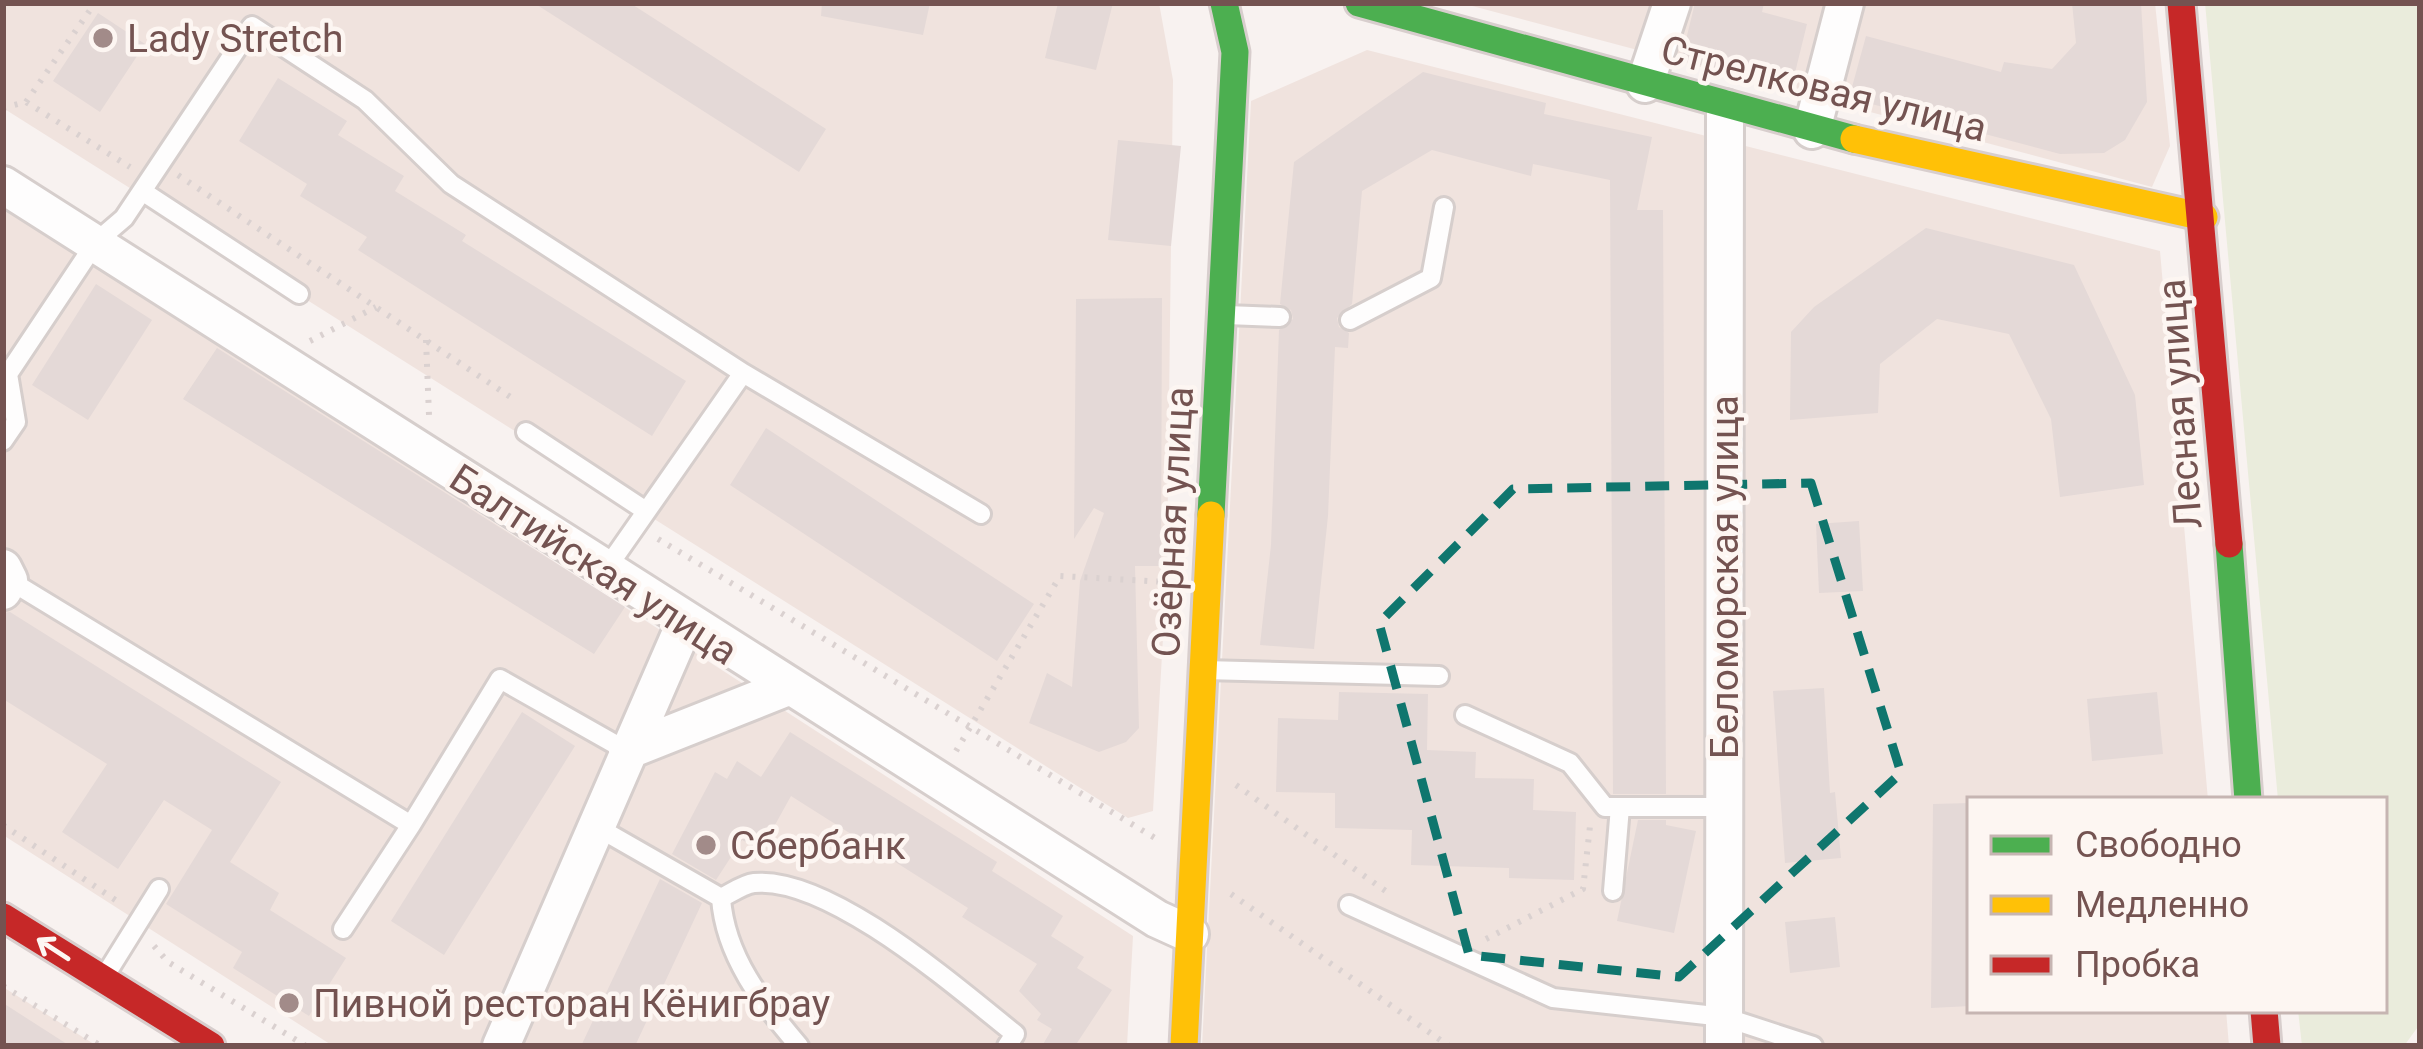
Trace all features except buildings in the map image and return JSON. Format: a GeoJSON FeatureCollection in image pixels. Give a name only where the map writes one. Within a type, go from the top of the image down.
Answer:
{"type":"FeatureCollection","features":[{"type":"Feature","properties":{"kind":"street","name":"Озёрная улица"},"geometry":{"type":"LineString","coordinates":[[1184,1046],[1235,52],[1224,3]]}},
{"type":"Feature","properties":{"kind":"street","name":"Стрелковая улица"},"geometry":{"type":"LineString","coordinates":[[1359,3],[1464,22],[1725,108],[2204,217]]}},
{"type":"Feature","properties":{"kind":"street"},"geometry":{"type":"LineString","coordinates":[[1645,84],[1672,3]]}},
{"type":"Feature","properties":{"kind":"street"},"geometry":{"type":"LineString","coordinates":[[1812,130],[1845,3]]}},
{"type":"Feature","properties":{"kind":"street","name":"Лесная улица"},"geometry":{"type":"LineString","coordinates":[[2181,3],[2204,217],[2248,797]]}},
{"type":"Feature","properties":{"kind":"street","name":"Беломорская улица"},"geometry":{"type":"LineString","coordinates":[[1724,1032],[1725,108]]}},
{"type":"Feature","properties":{"kind":"street","name":"Балтийская улица"},"geometry":{"type":"LineString","coordinates":[[3,185],[604,572],[941,778],[1157,919],[1190,934]]}},
{"type":"Feature","properties":{"kind":"street"},"geometry":{"type":"LineString","coordinates":[[501,1046],[685,623]]}},
{"type":"Feature","properties":{"kind":"street"},"geometry":{"type":"LineString","coordinates":[[627,751],[788,687]]}},
{"type":"Feature","properties":{"kind":"street"},"geometry":{"type":"LineString","coordinates":[[3,917],[211,1046]]}},
{"type":"Feature","properties":{"kind":"street"},"geometry":{"type":"LineString","coordinates":[[2264,1013],[2267,1046]]}},
{"type":"Feature","properties":{"kind":"lane"},"geometry":{"type":"LineString","coordinates":[[3,441],[16,422],[8,374],[96,242],[124,218],[253,26],[365,100],[451,184],[743,373],[981,514]]}},
{"type":"Feature","properties":{"kind":"lane"},"geometry":{"type":"LineString","coordinates":[[142,191],[298,294]]}},
{"type":"Feature","properties":{"kind":"lane"},"geometry":{"type":"LineString","coordinates":[[1350,320],[1431,278],[1444,208]]}},
{"type":"Feature","properties":{"kind":"lane"},"geometry":{"type":"LineString","coordinates":[[1221,315],[1280,316]]}},
{"type":"Feature","properties":{"kind":"lane"},"geometry":{"type":"LineString","coordinates":[[604,572],[743,373]]}},
{"type":"Feature","properties":{"kind":"lane"},"geometry":{"type":"LineString","coordinates":[[526,432],[646,511]]}},
{"type":"Feature","properties":{"kind":"lane"},"geometry":{"type":"LineString","coordinates":[[5,580],[410,825]]}},
{"type":"Feature","properties":{"kind":"lane"},"geometry":{"type":"LineString","coordinates":[[1204,670],[1439,676]]}},
{"type":"Feature","properties":{"kind":"lane"},"geometry":{"type":"LineString","coordinates":[[343,928],[500,679],[627,751]]}},
{"type":"Feature","properties":{"kind":"lane"},"geometry":{"type":"LineString","coordinates":[[1465,715],[1570,763],[1604,807],[1724,807]]}},
{"type":"Feature","properties":{"kind":"lane"},"geometry":{"type":"LineString","coordinates":[[1613,891],[1620,807]]}},
{"type":"Feature","properties":{"kind":"lane"},"geometry":{"type":"LineString","coordinates":[[597,826],[721,898]]}},
{"type":"Feature","properties":{"kind":"lane"},"geometry":{"type":"LineString","coordinates":[[721,898],[752,883],[796,887],[848,913],[1015,1034],[1007,1046]]}},
{"type":"Feature","properties":{"kind":"lane"},"geometry":{"type":"LineString","coordinates":[[102,981],[159,889]]}},
{"type":"Feature","properties":{"kind":"lane"},"geometry":{"type":"LineString","coordinates":[[721,898],[723,929],[741,970],[799,1046]]}},
{"type":"Feature","properties":{"kind":"lane"},"geometry":{"type":"LineString","coordinates":[[1349,905],[1553,998],[1813,1046]]}},
{"type":"Feature","properties":{"kind":"path"},"geometry":{"type":"LineString","coordinates":[[26,102],[95,3]]}},
{"type":"Feature","properties":{"kind":"path"},"geometry":{"type":"LineString","coordinates":[[302,345],[376,307]]}},
{"type":"Feature","properties":{"kind":"path"},"geometry":{"type":"LineString","coordinates":[[426,340],[429,426]]}},
{"type":"Feature","properties":{"kind":"path"},"geometry":{"type":"LineString","coordinates":[[941,778],[1060,576],[1183,583]]}},
{"type":"Feature","properties":{"kind":"path"},"geometry":{"type":"LineString","coordinates":[[1219,772],[1392,895]]}},
{"type":"Feature","properties":{"kind":"path"},"geometry":{"type":"LineString","coordinates":[[1476,944],[1582,889],[1594,793]]}},
{"type":"Feature","properties":{"kind":"path"},"geometry":{"type":"LineString","coordinates":[[1213,881],[1450,1046]]}},
{"type":"Feature","properties":{"kind":"path"},"geometry":{"type":"LineString","coordinates":[[3,986],[101,1046]]}},
{"type":"Feature","properties":{"kind":"highlighted area"},"geometry":{"type":"Polygon","coordinates":[[[1811,483],[1901,773],[1679,977],[1469,955],[1379,623],[1513,489],[1811,483]]]}},
{"type":"Feature","properties":{"kind":"shaded area"},"geometry":{"type":"Polygon","coordinates":[[[3,3],[1159,3],[1173,80],[1167,568],[1153,811],[1128,818],[3,108],[3,3]]]}},
{"type":"Feature","properties":{"kind":"shaded area"},"geometry":{"type":"Polygon","coordinates":[[[1461,3],[2155,3],[2170,146],[2152,187],[1461,3]]]}},
{"type":"Feature","properties":{"kind":"shaded area"},"geometry":{"type":"Polygon","coordinates":[[[1367,50],[2160,251],[2208,797],[1967,797],[1967,1013],[2226,1013],[2229,1046],[1202,1046],[1251,101],[1367,50]]]}},
{"type":"Feature","properties":{"kind":"shaded area"},"geometry":{"type":"Polygon","coordinates":[[[3,205],[1133,936],[1127,1046],[333,1046],[3,835],[3,205]]]}},
{"type":"Feature","properties":{"kind":"shaded area"},"geometry":{"type":"Polygon","coordinates":[[[3,987],[97,1046],[3,1046],[3,987]]]}},
{"type":"Feature","properties":{"kind":"green space"},"geometry":{"type":"Polygon","coordinates":[[[2205,3],[2420,3],[2420,1024],[2404,1046],[2302,1046],[2298,1013],[2387,1013],[2387,797],[2278,797],[2205,3]]]}},
{"type":"Feature","properties":{"kind":"traffic: fast"},"geometry":{"type":"LineString","coordinates":[[1211,515],[1235,52],[1224,3]]}},
{"type":"Feature","properties":{"kind":"traffic: fast"},"geometry":{"type":"LineString","coordinates":[[1359,3],[1854,139]]}},
{"type":"Feature","properties":{"kind":"traffic: fast"},"geometry":{"type":"LineString","coordinates":[[2229,544],[2248,797]]}},
{"type":"Feature","properties":{"kind":"traffic: slow"},"geometry":{"type":"LineString","coordinates":[[1854,139],[2204,217]]}},
{"type":"Feature","properties":{"kind":"traffic: slow"},"geometry":{"type":"LineString","coordinates":[[1184,1046],[1211,515]]}},
{"type":"Feature","properties":{"kind":"traffic: jam"},"geometry":{"type":"LineString","coordinates":[[2181,3],[2229,544]]}},
{"type":"Feature","properties":{"kind":"traffic: jam"},"geometry":{"type":"LineString","coordinates":[[3,917],[211,1046]]}},
{"type":"Feature","properties":{"kind":"traffic: jam"},"geometry":{"type":"LineString","coordinates":[[2264,1013],[2267,1046]]}},
{"type":"Feature","properties":{"kind":"place","name":"Lady Stretch"},"geometry":{"type":"Point","coordinates":[103,38]}},
{"type":"Feature","properties":{"kind":"place","name":"Сбербанк"},"geometry":{"type":"Point","coordinates":[706,845]}},
{"type":"Feature","properties":{"kind":"place","name":"Пивной ресторан Кёнигбрау"},"geometry":{"type":"Point","coordinates":[289,1003]}}]}
